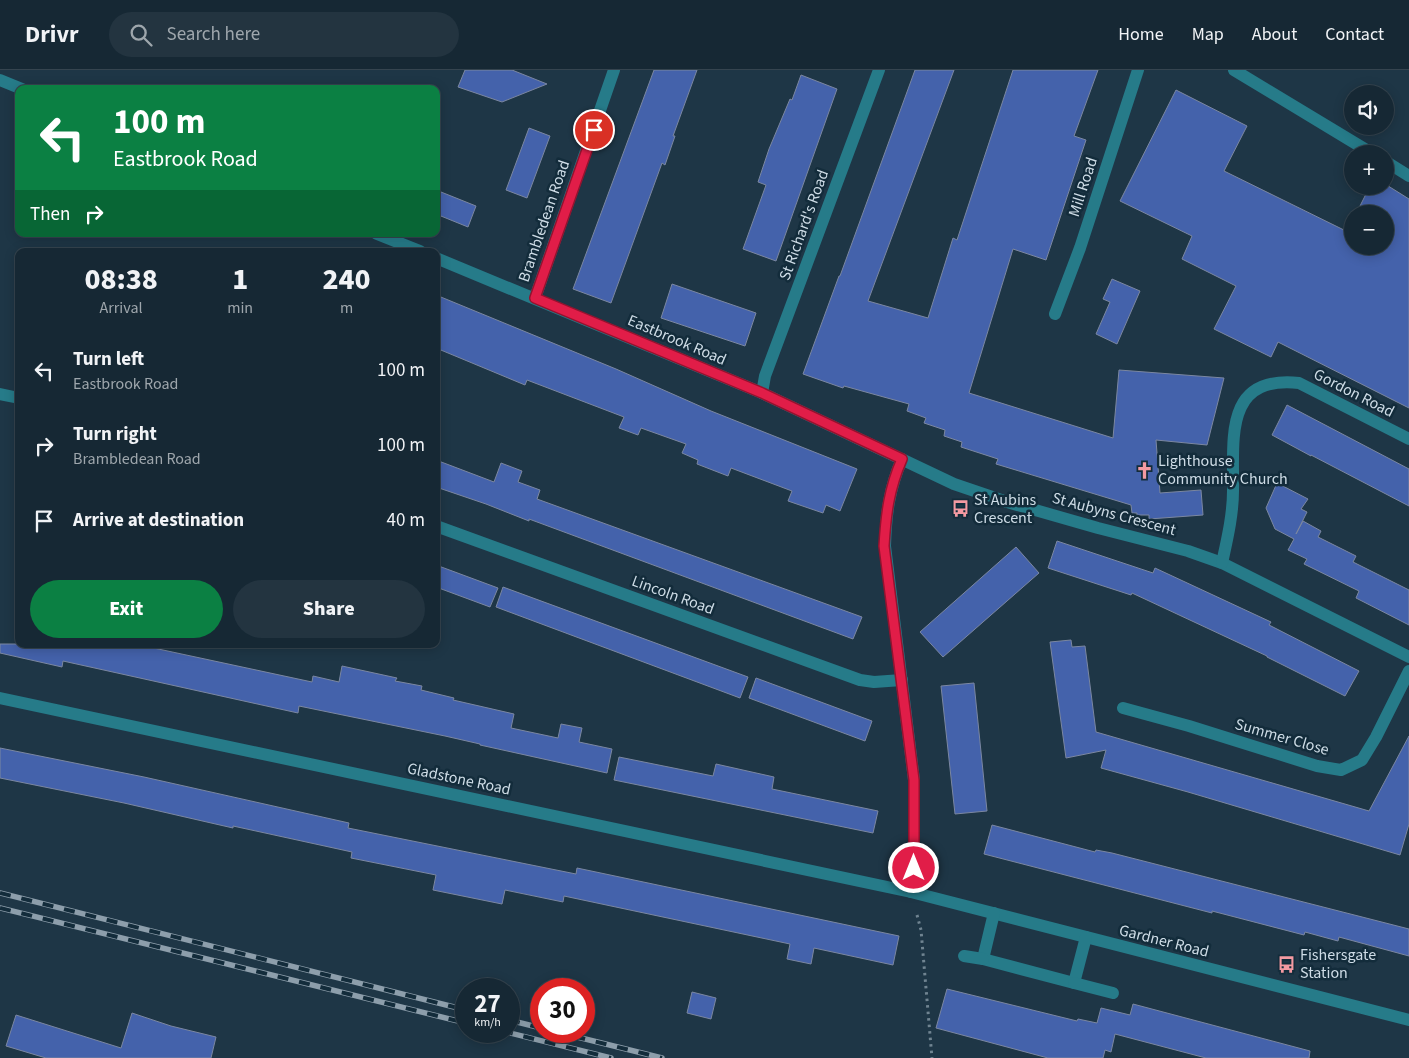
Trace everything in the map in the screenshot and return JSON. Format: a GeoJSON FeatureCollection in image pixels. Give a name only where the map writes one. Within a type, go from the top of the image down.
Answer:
{"type":"FeatureCollection","features":[{"type":"Feature","properties":{"kind":"street","name":"St Richard's Road"},"geometry":{"type":"LineString","coordinates":[[762,393],[766,376],[879,70]]}},
{"type":"Feature","properties":{"kind":"street","name":"Mill Road"},"geometry":{"type":"LineString","coordinates":[[1055,314],[1080,248],[1138,70]]}},
{"type":"Feature","properties":{"kind":"street"},"geometry":{"type":"LineString","coordinates":[[1234,70],[1358,145]]}},
{"type":"Feature","properties":{"kind":"street","name":"Brambledean Road"},"geometry":{"type":"LineString","coordinates":[[535,298],[611,71]]}},
{"type":"Feature","properties":{"kind":"street"},"geometry":{"type":"LineString","coordinates":[[0,80],[15,86]]}},
{"type":"Feature","properties":{"kind":"street"},"geometry":{"type":"LineString","coordinates":[[1394,167],[1409,176]]}},
{"type":"Feature","properties":{"kind":"street"},"geometry":{"type":"LineString","coordinates":[[385,237],[412,248]]}},
{"type":"Feature","properties":{"kind":"street","name":"Eastbrook Road"},"geometry":{"type":"LineString","coordinates":[[440,260],[762,393],[902,459]]}},
{"type":"Feature","properties":{"kind":"street","name":"Gordon Road"},"geometry":{"type":"LineString","coordinates":[[1222,563],[1233,493],[1233,429],[1236,415],[1242,403],[1260,388],[1270,383],[1285,381],[1299,383],[1409,439]]}},
{"type":"Feature","properties":{"kind":"street"},"geometry":{"type":"LineString","coordinates":[[0,394],[15,397]]}},
{"type":"Feature","properties":{"kind":"street"},"geometry":{"type":"LineString","coordinates":[[902,459],[896,472],[887,508],[884,546],[914,780],[914,868],[911,892]]}},
{"type":"Feature","properties":{"kind":"street","name":"St Aubyns Crescent"},"geometry":{"type":"LineString","coordinates":[[902,459],[954,484],[1007,502],[1188,551],[1222,563],[1409,658]]}},
{"type":"Feature","properties":{"kind":"street","name":"Lincoln Road"},"geometry":{"type":"LineString","coordinates":[[440,527],[860,680],[874,682],[902,680]]}},
{"type":"Feature","properties":{"kind":"street","name":"Summer Close"},"geometry":{"type":"LineString","coordinates":[[1124,708],[1317,766],[1341,770],[1362,760],[1376,737],[1409,671]]}},
{"type":"Feature","properties":{"kind":"street","name":"Gladstone Road"},"geometry":{"type":"LineString","coordinates":[[0,698],[911,892]]}},
{"type":"Feature","properties":{"kind":"street","name":"Gardner Road"},"geometry":{"type":"LineString","coordinates":[[911,892],[1409,1020]]}},
{"type":"Feature","properties":{"kind":"street"},"geometry":{"type":"LineString","coordinates":[[983,959],[994,913]]}},
{"type":"Feature","properties":{"kind":"street"},"geometry":{"type":"LineString","coordinates":[[1074,983],[1086,937]]}},
{"type":"Feature","properties":{"kind":"street"},"geometry":{"type":"LineString","coordinates":[[964,956],[983,959],[1113,993]]}},
{"type":"Feature","properties":{"kind":"path"},"geometry":{"type":"LineString","coordinates":[[911,892],[920,930],[932,1058]]}},
{"type":"Feature","properties":{"kind":"building"},"geometry":{"type":"Polygon","coordinates":[[[465,70],[512,70],[547,84],[502,102],[458,87],[465,70]]]}},
{"type":"Feature","properties":{"kind":"building"},"geometry":{"type":"Polygon","coordinates":[[[654,70],[697,70],[673,136],[675,136],[665,165],[662,163],[611,303],[573,289],[654,70]]]}},
{"type":"Feature","properties":{"kind":"building"},"geometry":{"type":"Polygon","coordinates":[[[915,70],[954,70],[868,301],[928,318],[953,238],[957,240],[1013,70],[1098,70],[1074,136],[1086,140],[1046,260],[1013,249],[969,393],[1113,438],[1119,370],[1224,378],[1207,445],[1156,440],[1160,493],[1201,490],[1203,515],[1149,519],[1149,515],[1137,515],[1137,513],[1132,513],[1131,505],[996,464],[998,459],[961,447],[962,442],[944,436],[945,430],[924,423],[926,418],[907,411],[909,404],[844,386],[843,388],[803,374],[915,70]]]}},
{"type":"Feature","properties":{"kind":"building"},"geometry":{"type":"Polygon","coordinates":[[[801,75],[837,89],[776,261],[743,249],[766,185],[758,182],[769,149],[790,99],[792,100],[801,75]]]}},
{"type":"Feature","properties":{"kind":"building"},"geometry":{"type":"Polygon","coordinates":[[[1176,90],[1247,126],[1224,171],[1344,230],[1344,255],[1394,255],[1394,205],[1360,205],[1366,195],[1394,195],[1394,190],[1409,199],[1409,408],[1278,342],[1271,357],[1214,329],[1236,286],[1182,259],[1192,236],[1120,201],[1176,90]]]}},
{"type":"Feature","properties":{"kind":"building"},"geometry":{"type":"Polygon","coordinates":[[[529,128],[550,136],[527,198],[506,190],[529,128]]]}},
{"type":"Feature","properties":{"kind":"building"},"geometry":{"type":"Polygon","coordinates":[[[440,192],[476,206],[468,227],[440,216],[440,192]]]}},
{"type":"Feature","properties":{"kind":"building"},"geometry":{"type":"Polygon","coordinates":[[[1112,279],[1140,291],[1117,344],[1096,334],[1110,302],[1103,299],[1112,279]]]}},
{"type":"Feature","properties":{"kind":"building"},"geometry":{"type":"Polygon","coordinates":[[[672,284],[756,313],[745,346],[661,318],[672,284]]]}},
{"type":"Feature","properties":{"kind":"building"},"geometry":{"type":"Polygon","coordinates":[[[440,297],[616,369],[711,411],[857,469],[840,511],[826,505],[823,513],[788,501],[792,491],[731,468],[728,476],[697,464],[698,460],[682,453],[686,444],[641,428],[638,435],[619,428],[624,417],[527,380],[525,385],[440,350],[440,297]]]}},
{"type":"Feature","properties":{"kind":"building"},"geometry":{"type":"Polygon","coordinates":[[[1287,405],[1409,469],[1409,506],[1272,435],[1287,405]]]}},
{"type":"Feature","properties":{"kind":"building"},"geometry":{"type":"Polygon","coordinates":[[[440,462],[494,482],[501,463],[522,471],[518,482],[540,490],[537,499],[862,617],[853,639],[440,488],[440,462]]]}},
{"type":"Feature","properties":{"kind":"building"},"geometry":{"type":"Polygon","coordinates":[[[1277,483],[1308,499],[1301,509],[1307,512],[1296,534],[1303,521],[1321,531],[1318,537],[1356,556],[1353,562],[1409,590],[1409,625],[1356,598],[1359,591],[1304,564],[1307,559],[1288,550],[1294,539],[1275,529],[1266,508],[1277,483]]]}},
{"type":"Feature","properties":{"kind":"building"},"geometry":{"type":"Polygon","coordinates":[[[1057,541],[1153,573],[1155,568],[1271,622],[1269,625],[1359,671],[1345,696],[1267,656],[1132,593],[1131,595],[1048,568],[1057,541]]]}},
{"type":"Feature","properties":{"kind":"building"},"geometry":{"type":"Polygon","coordinates":[[[1016,547],[1039,573],[943,657],[920,632],[1016,547]]]}},
{"type":"Feature","properties":{"kind":"building"},"geometry":{"type":"Polygon","coordinates":[[[440,566],[498,588],[490,607],[440,588],[440,566]]]}},
{"type":"Feature","properties":{"kind":"building"},"geometry":{"type":"Polygon","coordinates":[[[503,587],[748,677],[740,698],[496,607],[503,587]]]}},
{"type":"Feature","properties":{"kind":"building"},"geometry":{"type":"Polygon","coordinates":[[[1071,640],[1072,647],[1085,646],[1096,732],[1369,811],[1409,736],[1409,824],[1400,855],[1101,768],[1106,750],[1066,758],[1050,642],[1071,640]]]}},
{"type":"Feature","properties":{"kind":"building"},"geometry":{"type":"Polygon","coordinates":[[[0,644],[15,644],[15,648],[154,648],[312,682],[313,676],[339,682],[342,666],[397,678],[395,681],[422,686],[421,690],[454,698],[453,700],[514,714],[511,728],[558,738],[561,724],[582,728],[579,742],[612,749],[607,773],[445,736],[299,706],[298,713],[63,661],[62,667],[0,653],[0,644]]]}},
{"type":"Feature","properties":{"kind":"building"},"geometry":{"type":"Polygon","coordinates":[[[756,678],[872,721],[865,741],[749,698],[756,678]]]}},
{"type":"Feature","properties":{"kind":"building"},"geometry":{"type":"Polygon","coordinates":[[[974,683],[987,811],[955,814],[941,686],[974,683]]]}},
{"type":"Feature","properties":{"kind":"building"},"geometry":{"type":"Polygon","coordinates":[[[0,748],[144,777],[349,823],[348,828],[576,874],[577,868],[899,936],[893,965],[814,948],[811,964],[787,959],[790,944],[564,896],[563,902],[505,890],[502,904],[433,890],[436,875],[351,858],[352,852],[0,778],[0,748]]]}},
{"type":"Feature","properties":{"kind":"building"},"geometry":{"type":"Polygon","coordinates":[[[619,757],[713,776],[716,764],[774,777],[772,789],[878,811],[873,833],[614,780],[619,757]]]}},
{"type":"Feature","properties":{"kind":"building"},"geometry":{"type":"Polygon","coordinates":[[[992,825],[1095,852],[1096,850],[1112,853],[1409,929],[1409,956],[1339,937],[1338,941],[1305,932],[1304,935],[1212,911],[1212,913],[984,854],[992,825]]]}},
{"type":"Feature","properties":{"kind":"building"},"geometry":{"type":"Polygon","coordinates":[[[947,989],[1077,1021],[1078,1019],[1097,1023],[1101,1008],[1130,1015],[1133,1004],[1310,1051],[1309,1058],[1206,1058],[1115,1034],[1111,1052],[1105,1050],[1103,1058],[1048,1058],[936,1028],[947,989]]]}},
{"type":"Feature","properties":{"kind":"building"},"geometry":{"type":"Polygon","coordinates":[[[692,992],[716,998],[711,1019],[687,1013],[692,992]]]}},
{"type":"Feature","properties":{"kind":"building"},"geometry":{"type":"Polygon","coordinates":[[[132,1013],[171,1026],[216,1037],[211,1058],[46,1058],[6,1046],[16,1015],[121,1048],[132,1013]]]}},
{"type":"Feature","properties":{"kind":"railway"},"geometry":{"type":"LineString","coordinates":[[0,893],[455,1007]]}},
{"type":"Feature","properties":{"kind":"railway"},"geometry":{"type":"LineString","coordinates":[[0,908],[455,1020]]}},
{"type":"Feature","properties":{"kind":"railway"},"geometry":{"type":"LineString","coordinates":[[520,1023],[530,1025]]}},
{"type":"Feature","properties":{"kind":"railway"},"geometry":{"type":"LineString","coordinates":[[520,1035],[611,1058]]}},
{"type":"Feature","properties":{"kind":"railway"},"geometry":{"type":"LineString","coordinates":[[595,1041],[662,1058]]}},
{"type":"Feature","properties":{"kind":"place","name":"Lighthouse Community Church"},"geometry":{"type":"Point","coordinates":[1144,470]}},
{"type":"Feature","properties":{"kind":"place","name":"St Aubins Crescent"},"geometry":{"type":"Point","coordinates":[960,509]}},
{"type":"Feature","properties":{"kind":"place","name":"Fishersgate Station"},"geometry":{"type":"Point","coordinates":[1286,964]}},
{"type":"Feature","properties":{"kind":"route"},"geometry":{"type":"LineString","coordinates":[[594,130],[535,298],[762,393],[902,459],[896,472],[887,508],[884,546],[914,780],[914,868]]}}]}
